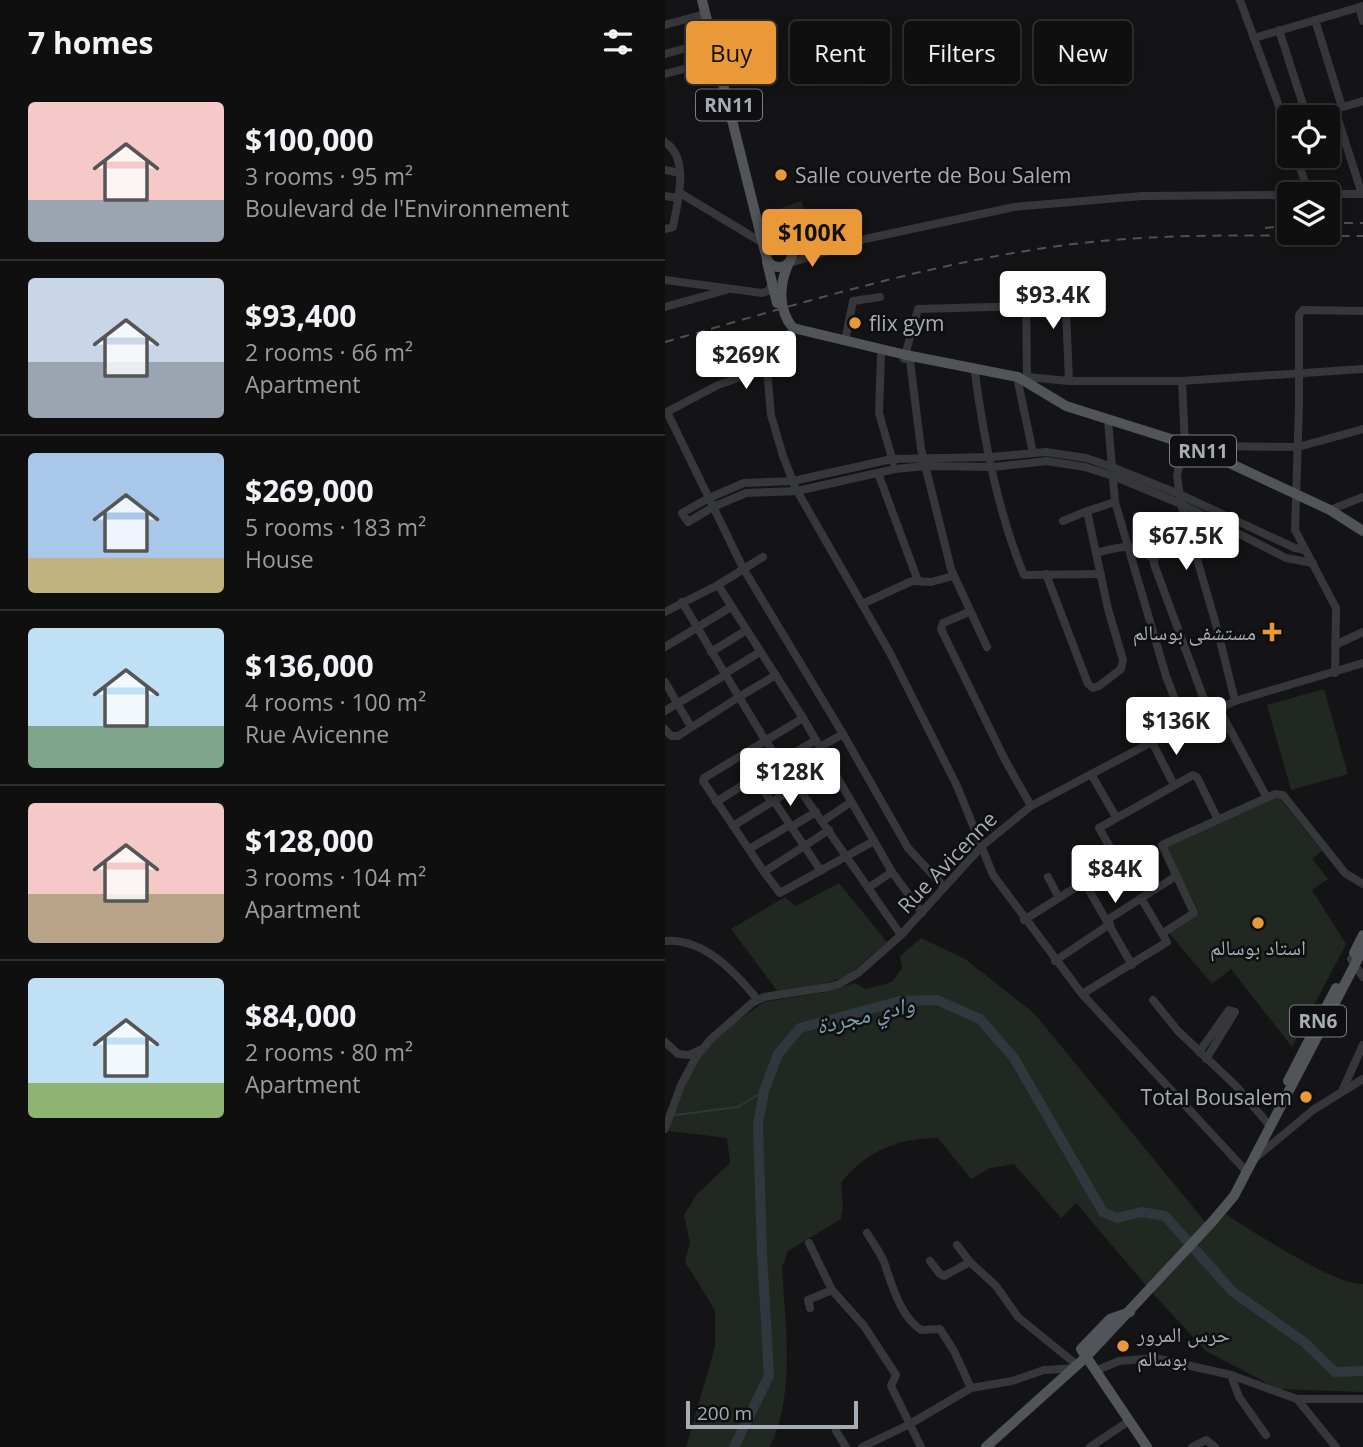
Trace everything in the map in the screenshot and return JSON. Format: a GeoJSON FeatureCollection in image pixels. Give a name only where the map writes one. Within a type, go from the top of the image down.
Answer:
{"type":"FeatureCollection","features":[{"type":"Feature","properties":{"kind":"main road","name":"RN11"},"geometry":{"type":"LineString","coordinates":[[702,0],[707,21]]}},
{"type":"Feature","properties":{"kind":"main road","name":"RN11"},"geometry":{"type":"LineString","coordinates":[[723,84],[757,211],[779,310],[786,328],[906,358],[1027,383]]}},
{"type":"Feature","properties":{"kind":"main road","name":"RN11"},"geometry":{"type":"LineString","coordinates":[[757,211],[766,228],[792,252],[781,286],[781,297],[792,330],[805,338],[1027,383],[1066,406],[1187,444],[1345,517],[1363,531]]}},
{"type":"Feature","properties":{"kind":"main road"},"geometry":{"type":"LineString","coordinates":[[782,242],[771,243],[765,252],[776,268],[789,264]]}},
{"type":"Feature","properties":{"kind":"main road","name":"RN6"},"geometry":{"type":"LineString","coordinates":[[986,1447],[1086,1357],[1234,1196],[1279,1110],[1285,1089],[1353,962],[1363,936]]}},
{"type":"Feature","properties":{"kind":"main road","name":"RN6"},"geometry":{"type":"LineString","coordinates":[[1353,962],[1363,949]]}},
{"type":"Feature","properties":{"kind":"main road"},"geometry":{"type":"LineString","coordinates":[[1086,1357],[1147,1447]]}},
{"type":"Feature","properties":{"kind":"street"},"geometry":{"type":"LineString","coordinates":[[1244,1],[1254,38],[1280,105]]}},
{"type":"Feature","properties":{"kind":"street"},"geometry":{"type":"LineString","coordinates":[[1254,38],[1361,6],[1363,21]]}},
{"type":"Feature","properties":{"kind":"street"},"geometry":{"type":"LineString","coordinates":[[665,26],[705,14]]}},
{"type":"Feature","properties":{"kind":"street"},"geometry":{"type":"LineString","coordinates":[[1315,20],[1338,105]]}},
{"type":"Feature","properties":{"kind":"street"},"geometry":{"type":"LineString","coordinates":[[1279,30],[1304,105]]}},
{"type":"Feature","properties":{"kind":"street"},"geometry":{"type":"LineString","coordinates":[[665,54],[686,48]]}},
{"type":"Feature","properties":{"kind":"street"},"geometry":{"type":"LineString","coordinates":[[665,74],[686,68]]}},
{"type":"Feature","properties":{"kind":"street"},"geometry":{"type":"LineString","coordinates":[[1340,108],[1363,101]]}},
{"type":"Feature","properties":{"kind":"street"},"geometry":{"type":"LineString","coordinates":[[1340,112],[1362,194],[1340,194]]}},
{"type":"Feature","properties":{"kind":"street"},"geometry":{"type":"LineString","coordinates":[[665,141],[674,150],[680,173],[673,228],[665,229]]}},
{"type":"Feature","properties":{"kind":"street"},"geometry":{"type":"LineString","coordinates":[[665,170],[680,173]]}},
{"type":"Feature","properties":{"kind":"street"},"geometry":{"type":"LineString","coordinates":[[789,264],[826,250],[978,213],[1052,202],[1142,196],[1277,195]]}},
{"type":"Feature","properties":{"kind":"street"},"geometry":{"type":"LineString","coordinates":[[665,196],[679,196],[765,252]]}},
{"type":"Feature","properties":{"kind":"street"},"geometry":{"type":"LineString","coordinates":[[782,242],[797,247],[826,250]]}},
{"type":"Feature","properties":{"kind":"street"},"geometry":{"type":"LineString","coordinates":[[665,279],[765,293],[773,283]]}},
{"type":"Feature","properties":{"kind":"street"},"geometry":{"type":"LineString","coordinates":[[1033,453],[1027,383],[1027,286],[1065,285],[1069,381]]}},
{"type":"Feature","properties":{"kind":"street"},"geometry":{"type":"LineString","coordinates":[[665,307],[731,289]]}},
{"type":"Feature","properties":{"kind":"street"},"geometry":{"type":"LineString","coordinates":[[845,341],[853,301],[880,297]]}},
{"type":"Feature","properties":{"kind":"street"},"geometry":{"type":"LineString","coordinates":[[987,647],[953,576],[923,457],[906,358],[918,309],[1027,306]]}},
{"type":"Feature","properties":{"kind":"street"},"geometry":{"type":"LineString","coordinates":[[1335,673],[1336,608],[1295,530],[1299,315],[1303,310],[1363,312]]}},
{"type":"Feature","properties":{"kind":"street"},"geometry":{"type":"LineString","coordinates":[[792,330],[779,356],[767,368],[718,385],[666,412],[743,568],[908,848],[944,887]]}},
{"type":"Feature","properties":{"kind":"street"},"geometry":{"type":"LineString","coordinates":[[881,355],[879,413],[895,470]]}},
{"type":"Feature","properties":{"kind":"street"},"geometry":{"type":"LineString","coordinates":[[767,368],[771,415],[797,491],[890,653],[957,786],[992,875],[1082,995],[1247,1172]]}},
{"type":"Feature","properties":{"kind":"street"},"geometry":{"type":"LineString","coordinates":[[1027,383],[1182,381],[1363,369]]}},
{"type":"Feature","properties":{"kind":"street"},"geometry":{"type":"LineString","coordinates":[[975,373],[991,462],[1007,527],[1024,575],[1101,575]]}},
{"type":"Feature","properties":{"kind":"street"},"geometry":{"type":"LineString","coordinates":[[1182,381],[1187,444],[1177,477],[1179,494],[1235,701]]}},
{"type":"Feature","properties":{"kind":"street"},"geometry":{"type":"LineString","coordinates":[[1108,420],[1115,502],[1165,676],[1190,723]]}},
{"type":"Feature","properties":{"kind":"street"},"geometry":{"type":"LineString","coordinates":[[1187,444],[1298,447],[1363,429]]}},
{"type":"Feature","properties":{"kind":"street"},"geometry":{"type":"LineString","coordinates":[[1305,550],[1295,548],[1179,494],[1064,453],[1033,453],[991,462],[923,457],[892,459],[793,481],[744,483],[682,513],[688,522],[713,507],[746,493],[797,491],[895,470],[991,462],[1047,461],[1113,472],[1286,558],[1313,563]]}},
{"type":"Feature","properties":{"kind":"street"},"geometry":{"type":"LineString","coordinates":[[878,473],[918,581]]}},
{"type":"Feature","properties":{"kind":"street"},"geometry":{"type":"LineString","coordinates":[[1330,510],[1347,501],[1363,497]]}},
{"type":"Feature","properties":{"kind":"street"},"geometry":{"type":"LineString","coordinates":[[1345,517],[1347,501]]}},
{"type":"Feature","properties":{"kind":"street"},"geometry":{"type":"LineString","coordinates":[[1063,521],[1115,502]]}},
{"type":"Feature","properties":{"kind":"street"},"geometry":{"type":"LineString","coordinates":[[1046,574],[1088,684],[1093,688],[1099,687],[1121,669],[1123,660],[1087,511]]}},
{"type":"Feature","properties":{"kind":"street"},"geometry":{"type":"LineString","coordinates":[[1154,559],[1175,536],[1189,532]]}},
{"type":"Feature","properties":{"kind":"street"},"geometry":{"type":"LineString","coordinates":[[1096,553],[1128,546],[1137,547],[1154,559],[1209,713]]}},
{"type":"Feature","properties":{"kind":"street"},"geometry":{"type":"LineString","coordinates":[[665,612],[718,585],[763,557]]}},
{"type":"Feature","properties":{"kind":"street"},"geometry":{"type":"LineString","coordinates":[[862,604],[903,584],[931,582],[953,576]]}},
{"type":"Feature","properties":{"kind":"street"},"geometry":{"type":"LineString","coordinates":[[718,585],[803,718],[893,872],[922,913]]}},
{"type":"Feature","properties":{"kind":"street"},"geometry":{"type":"LineString","coordinates":[[682,602],[765,740],[901,935]]}},
{"type":"Feature","properties":{"kind":"street"},"geometry":{"type":"LineString","coordinates":[[665,647],[731,607]]}},
{"type":"Feature","properties":{"kind":"street"},"geometry":{"type":"LineString","coordinates":[[969,612],[943,623],[941,629],[1005,760],[1031,806]]}},
{"type":"Feature","properties":{"kind":"street"},"geometry":{"type":"LineString","coordinates":[[711,652],[745,631]]}},
{"type":"Feature","properties":{"kind":"street"},"geometry":{"type":"LineString","coordinates":[[1335,645],[1363,632]]}},
{"type":"Feature","properties":{"kind":"street"},"geometry":{"type":"LineString","coordinates":[[665,711],[760,652]]}},
{"type":"Feature","properties":{"kind":"street","name":"Rue Avicenne"},"geometry":{"type":"LineString","coordinates":[[758,1000],[839,984],[857,972],[901,935],[982,846],[1031,806],[1235,701],[1363,663]]}},
{"type":"Feature","properties":{"kind":"street"},"geometry":{"type":"LineString","coordinates":[[665,729],[673,737],[776,675]]}},
{"type":"Feature","properties":{"kind":"street"},"geometry":{"type":"LineString","coordinates":[[665,682],[691,727]]}},
{"type":"Feature","properties":{"kind":"street"},"geometry":{"type":"LineString","coordinates":[[1219,709],[1267,798]]}},
{"type":"Feature","properties":{"kind":"street"},"geometry":{"type":"LineString","coordinates":[[803,718],[703,779],[716,802],[764,873],[782,893],[874,841]]}},
{"type":"Feature","properties":{"kind":"street"},"geometry":{"type":"LineString","coordinates":[[781,761],[842,734]]}},
{"type":"Feature","properties":{"kind":"street"},"geometry":{"type":"LineString","coordinates":[[1152,742],[1174,785]]}},
{"type":"Feature","properties":{"kind":"street"},"geometry":{"type":"LineString","coordinates":[[742,755],[821,871]]}},
{"type":"Feature","properties":{"kind":"street"},"geometry":{"type":"LineString","coordinates":[[733,826],[831,765]]}},
{"type":"Feature","properties":{"kind":"street"},"geometry":{"type":"LineString","coordinates":[[1091,774],[1116,817]]}},
{"type":"Feature","properties":{"kind":"street"},"geometry":{"type":"LineString","coordinates":[[1118,861],[1099,828],[1193,775],[1196,775],[1218,820]]}},
{"type":"Feature","properties":{"kind":"street"},"geometry":{"type":"LineString","coordinates":[[716,802],[757,777]]}},
{"type":"Feature","properties":{"kind":"street"},"geometry":{"type":"LineString","coordinates":[[1163,933],[1194,914],[1162,845],[1278,793],[1283,795],[1345,873],[1363,884]]}},
{"type":"Feature","properties":{"kind":"street"},"geometry":{"type":"LineString","coordinates":[[823,821],[851,802]]}},
{"type":"Feature","properties":{"kind":"street"},"geometry":{"type":"LineString","coordinates":[[749,849],[816,812]]}},
{"type":"Feature","properties":{"kind":"street"},"geometry":{"type":"LineString","coordinates":[[764,873],[829,830]]}},
{"type":"Feature","properties":{"kind":"street"},"geometry":{"type":"LineString","coordinates":[[1111,849],[1079,870],[1132,965]]}},
{"type":"Feature","properties":{"kind":"street"},"geometry":{"type":"LineString","coordinates":[[868,888],[893,872]]}},
{"type":"Feature","properties":{"kind":"street"},"geometry":{"type":"LineString","coordinates":[[1055,961],[1141,898],[1176,876]]}},
{"type":"Feature","properties":{"kind":"street"},"geometry":{"type":"LineString","coordinates":[[1048,877],[1059,898]]}},
{"type":"Feature","properties":{"kind":"street"},"geometry":{"type":"LineString","coordinates":[[1024,920],[1084,882]]}},
{"type":"Feature","properties":{"kind":"street"},"geometry":{"type":"LineString","coordinates":[[1082,995],[1167,942],[1141,898]]}},
{"type":"Feature","properties":{"kind":"street"},"geometry":{"type":"LineString","coordinates":[[665,941],[685,942],[707,952],[732,971],[758,1000],[700,1050],[681,1085],[665,1129]]}},
{"type":"Feature","properties":{"kind":"street"},"geometry":{"type":"LineString","coordinates":[[1353,962],[1363,977]]}},
{"type":"Feature","properties":{"kind":"street"},"geometry":{"type":"LineString","coordinates":[[1153,1000],[1203,1055],[1237,1087],[1270,1126]]}},
{"type":"Feature","properties":{"kind":"street"},"geometry":{"type":"LineString","coordinates":[[1229,1010],[1235,1012],[1203,1055],[1229,1010]]}},
{"type":"Feature","properties":{"kind":"street"},"geometry":{"type":"LineString","coordinates":[[665,1042],[678,1054],[700,1050]]}},
{"type":"Feature","properties":{"kind":"street"},"geometry":{"type":"LineString","coordinates":[[1342,1091],[1363,1045]]}},
{"type":"Feature","properties":{"kind":"street"},"geometry":{"type":"LineString","coordinates":[[1252,1161],[1313,1110],[1363,1079]]}},
{"type":"Feature","properties":{"kind":"street"},"geometry":{"type":"LineString","coordinates":[[867,1233],[911,1322],[921,1330],[940,1329],[954,1351],[971,1388]]}},
{"type":"Feature","properties":{"kind":"street"},"geometry":{"type":"LineString","coordinates":[[809,1243],[832,1290],[864,1326],[894,1371],[897,1377],[891,1387],[921,1447]]}},
{"type":"Feature","properties":{"kind":"street"},"geometry":{"type":"LineString","coordinates":[[957,1245],[970,1262],[996,1286],[1018,1317],[1076,1367]]}},
{"type":"Feature","properties":{"kind":"street"},"geometry":{"type":"LineString","coordinates":[[930,1261],[944,1276],[970,1262]]}},
{"type":"Feature","properties":{"kind":"street"},"geometry":{"type":"LineString","coordinates":[[810,1308],[809,1300],[832,1290]]}},
{"type":"Feature","properties":{"kind":"street"},"geometry":{"type":"LineString","coordinates":[[1095,1371],[1119,1361],[1155,1359],[1231,1375],[1297,1399],[1363,1399]]}},
{"type":"Feature","properties":{"kind":"street"},"geometry":{"type":"LineString","coordinates":[[862,1447],[910,1424],[971,1388],[1012,1381],[1044,1370],[1076,1367]]}},
{"type":"Feature","properties":{"kind":"street"},"geometry":{"type":"LineString","coordinates":[[1231,1375],[1239,1397],[1266,1436]]}},
{"type":"Feature","properties":{"kind":"street"},"geometry":{"type":"LineString","coordinates":[[1297,1399],[1336,1447]]}},
{"type":"Feature","properties":{"kind":"street"},"geometry":{"type":"LineString","coordinates":[[1090,1447],[1129,1421]]}},
{"type":"Feature","properties":{"kind":"street"},"geometry":{"type":"LineString","coordinates":[[836,1431],[846,1447]]}},
{"type":"Feature","properties":{"kind":"street"},"geometry":{"type":"LineString","coordinates":[[1192,1447],[1206,1440],[1215,1447]]}},
{"type":"Feature","properties":{"kind":"shaded area"},"geometry":{"type":"Polygon","coordinates":[[[801,201],[805,213],[812,211],[826,238],[808,239],[770,222],[768,213],[801,201]]]}},
{"type":"Feature","properties":{"kind":"shaded area"},"geometry":{"type":"Polygon","coordinates":[[[1324,689],[1348,774],[1291,790],[1267,705],[1324,689]]]}},
{"type":"Feature","properties":{"kind":"shaded area","name":"استاد بوسالم"},"geometry":{"type":"Polygon","coordinates":[[[1277,795],[1322,851],[1312,859],[1328,879],[1312,890],[1346,944],[1292,1047],[1231,969],[1212,984],[1169,933],[1199,913],[1166,847],[1277,795]]]}},
{"type":"Feature","properties":{"kind":"shaded area"},"geometry":{"type":"Polygon","coordinates":[[[839,883],[887,942],[847,976],[821,985],[778,992],[731,929],[785,897],[796,906],[839,883]]]}},
{"type":"Feature","properties":{"kind":"shaded area"},"geometry":{"type":"Polygon","coordinates":[[[921,938],[965,959],[1034,1013],[1211,1229],[1226,1214],[1315,1267],[1351,1283],[1363,1284],[1363,1392],[1278,1389],[1206,1351],[1076,1203],[1061,1218],[1014,1164],[990,1168],[971,1179],[938,1138],[924,1139],[884,1148],[861,1162],[841,1183],[841,1219],[788,1251],[782,1267],[786,1381],[778,1425],[770,1447],[686,1447],[715,1347],[715,1310],[685,1262],[690,1243],[684,1215],[697,1194],[730,1163],[727,1138],[669,1131],[678,1099],[705,1049],[764,1002],[825,992],[855,983],[866,989],[892,982],[902,968],[900,956],[921,938]]]}},
{"type":"Feature","properties":{"kind":"waterway","name":"وادي مجردة"},"geometry":{"type":"LineString","coordinates":[[734,1447],[769,1376],[758,1125],[764,1091],[778,1054],[800,1028],[900,1001],[937,1000],[980,1019],[1014,1058],[1103,1212],[1117,1218],[1141,1212],[1165,1216],[1233,1292],[1304,1342],[1335,1372],[1363,1371]]}},
{"type":"Feature","properties":{"kind":"waterway"},"geometry":{"type":"LineString","coordinates":[[675,1115],[738,1107],[764,1091]]}},
{"type":"Feature","properties":{"kind":"railway"},"geometry":{"type":"LineString","coordinates":[[1340,223],[1363,223]]}},
{"type":"Feature","properties":{"kind":"railway"},"geometry":{"type":"LineString","coordinates":[[1265,228],[1277,227]]}},
{"type":"Feature","properties":{"kind":"railway"},"geometry":{"type":"LineString","coordinates":[[665,342],[814,299],[914,274],[964,262],[1066,245],[1177,236],[1363,236]]}},
{"type":"Feature","properties":{"kind":"place","name":"Salle couverte de Bou Salem"},"geometry":{"type":"Point","coordinates":[781,175]}},
{"type":"Feature","properties":{"kind":"place","name":"flix gym"},"geometry":{"type":"Point","coordinates":[855,323]}},
{"type":"Feature","properties":{"kind":"place","name":"مستشفى بوسالم"},"geometry":{"type":"Point","coordinates":[1272,632]}},
{"type":"Feature","properties":{"kind":"place","name":"استاد بوسالم"},"geometry":{"type":"Point","coordinates":[1258,923]}},
{"type":"Feature","properties":{"kind":"place","name":"Total Bousalem"},"geometry":{"type":"Point","coordinates":[1306,1097]}},
{"type":"Feature","properties":{"kind":"place","name":"حرس المرور بوسالم"},"geometry":{"type":"Point","coordinates":[1123,1346]}}]}
